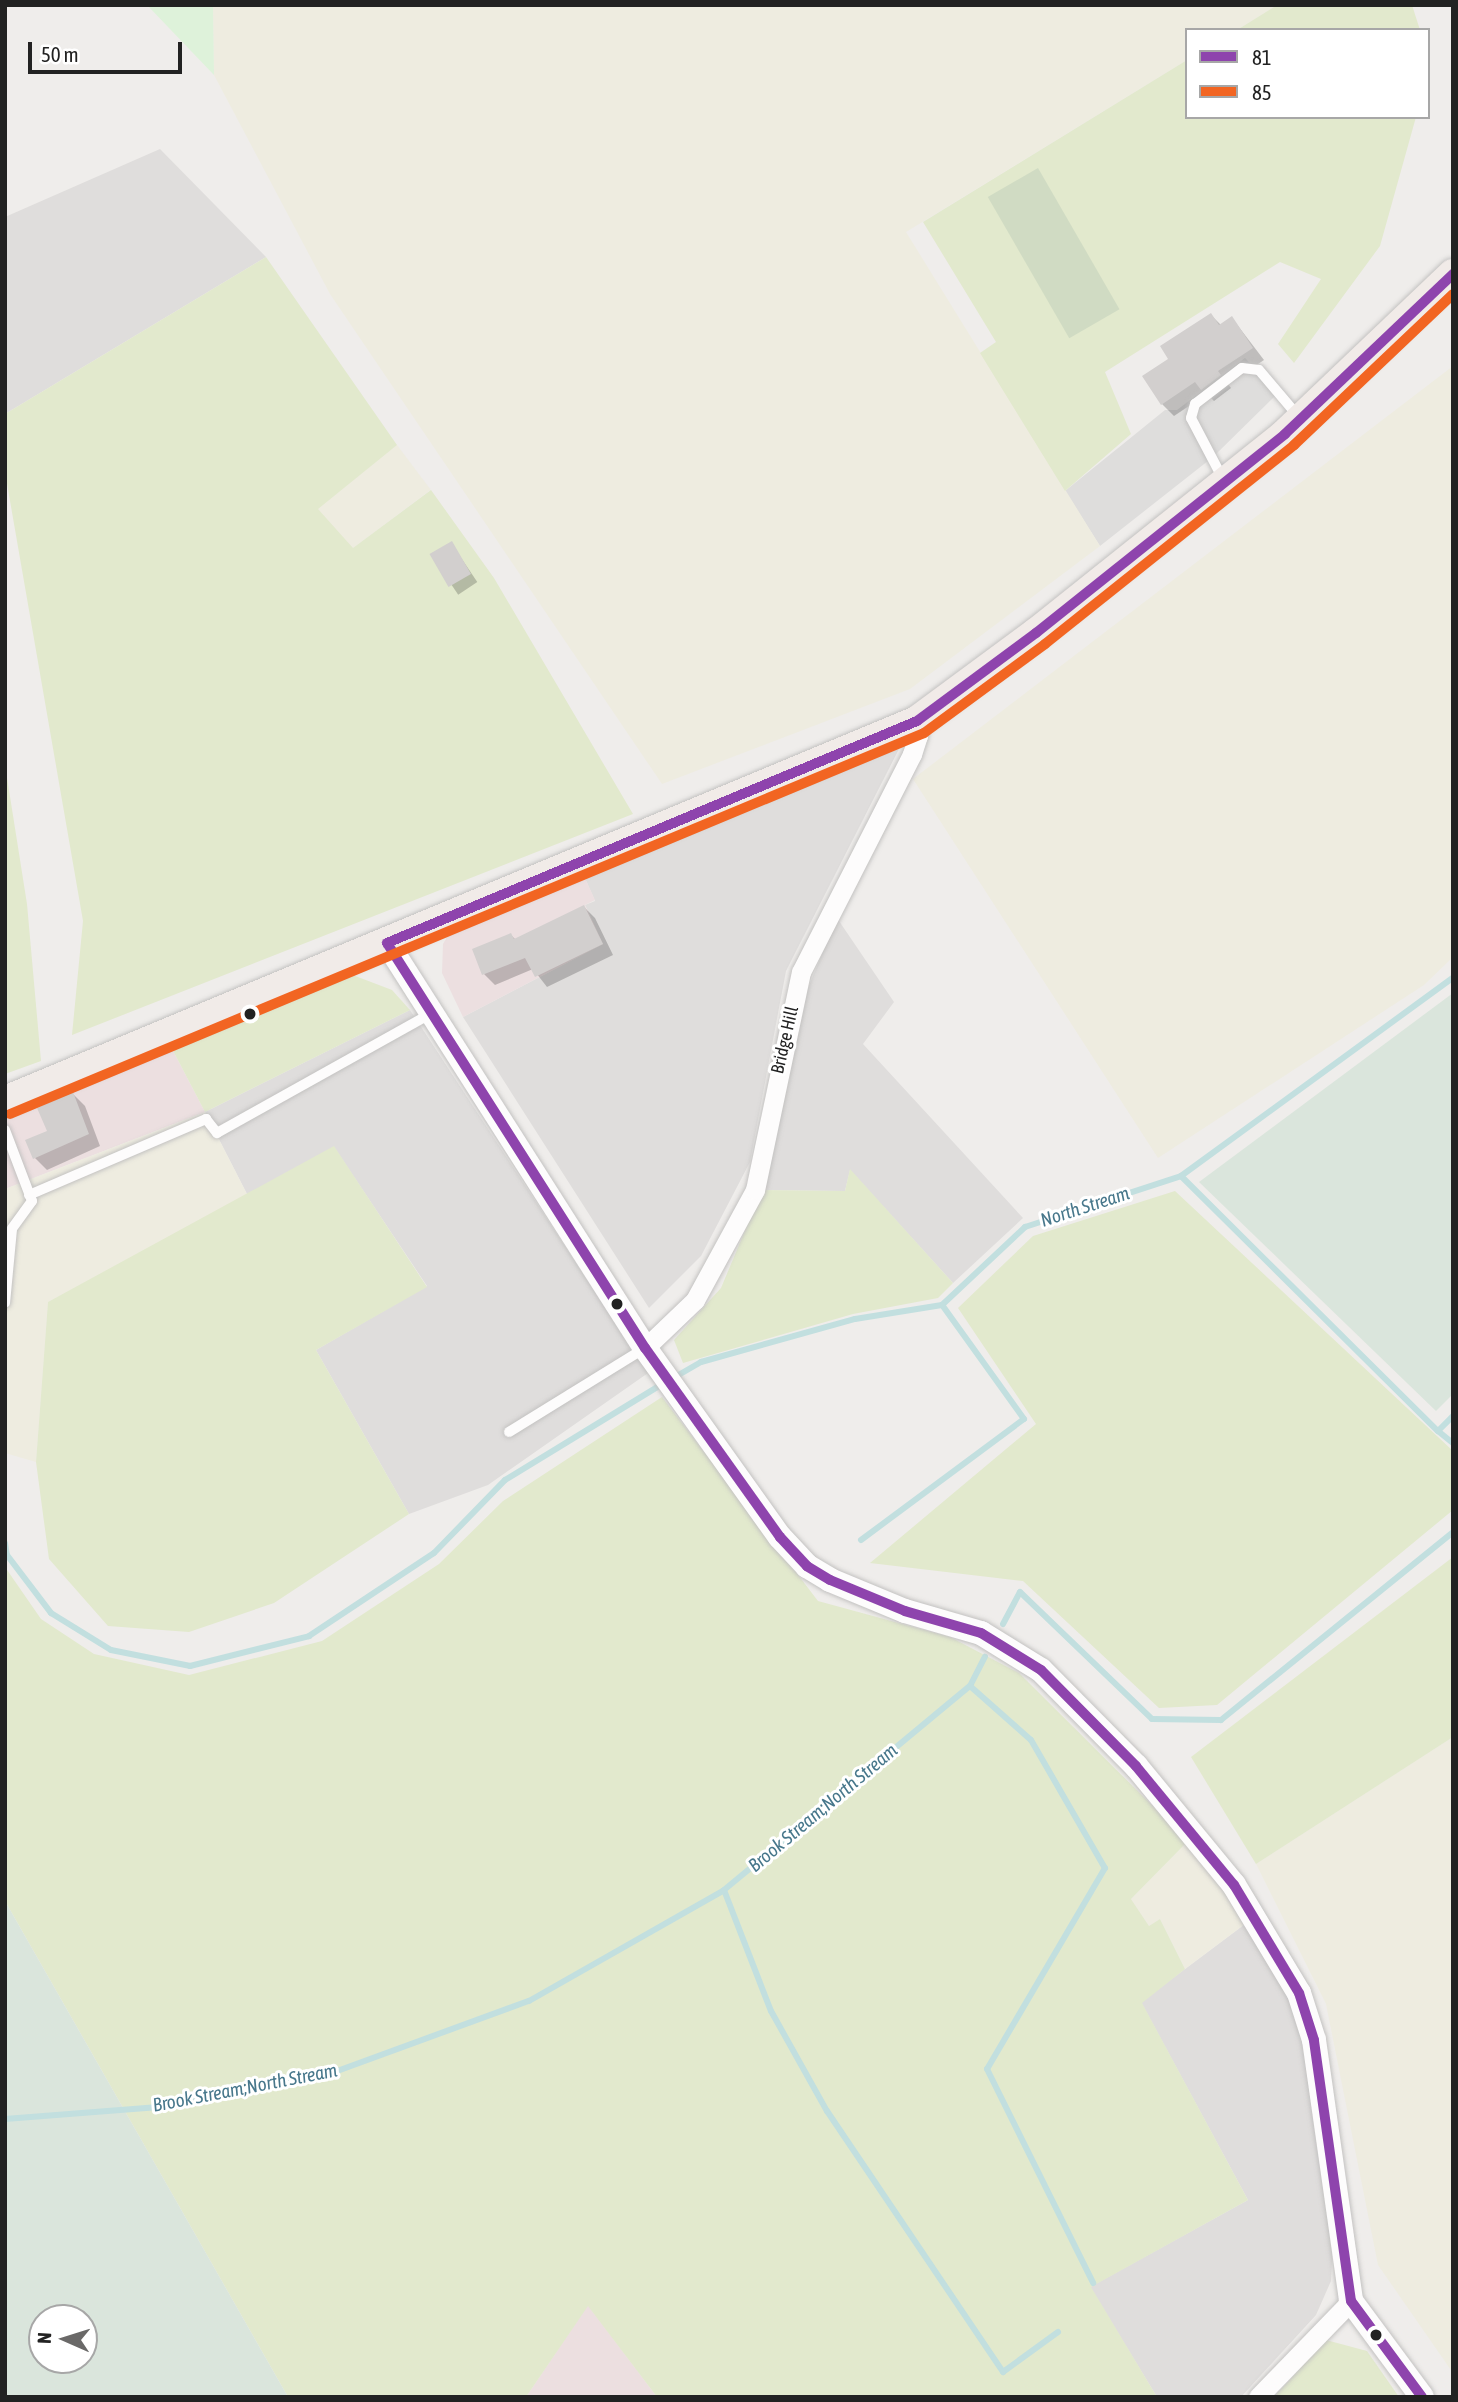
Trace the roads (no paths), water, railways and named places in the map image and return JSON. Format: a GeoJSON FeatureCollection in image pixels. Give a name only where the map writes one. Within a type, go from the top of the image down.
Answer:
{"type":"FeatureCollection","features":[{"type":"Feature","properties":{"kind":"main road"},"geometry":{"type":"LineString","coordinates":[[5,1101],[917,721],[1225,482],[1301,419],[1453,274]]}},
{"type":"Feature","properties":{"kind":"street","name":"Bridge Hill"},"geometry":{"type":"LineString","coordinates":[[645,1348],[695,1300],[755,1190],[801,972],[912,754],[918,736],[917,721]]}},
{"type":"Feature","properties":{"kind":"street"},"geometry":{"type":"LineString","coordinates":[[387,943],[675,1393],[766,1520],[807,1566],[864,1596],[981,1633],[1041,1670],[1136,1766],[1234,1885],[1299,1993],[1314,2040],[1351,2301],[1422,2397]]}},
{"type":"Feature","properties":{"kind":"street"},"geometry":{"type":"LineString","coordinates":[[1258,2397],[1351,2301]]}},
{"type":"Feature","properties":{"kind":"lane"},"geometry":{"type":"LineString","coordinates":[[1225,482],[1191,418],[1195,404],[1241,368],[1259,370],[1301,419]]}},
{"type":"Feature","properties":{"kind":"lane"},"geometry":{"type":"LineString","coordinates":[[29,1195],[206,1119],[218,1133],[430,1014]]}},
{"type":"Feature","properties":{"kind":"lane"},"geometry":{"type":"LineString","coordinates":[[5,1130],[32,1201],[12,1229],[5,1303]]}},
{"type":"Feature","properties":{"kind":"lane"},"geometry":{"type":"LineString","coordinates":[[509,1432],[645,1348]]}},
{"type":"Feature","properties":{"kind":"waterway","name":"North Stream"},"geometry":{"type":"LineString","coordinates":[[942,1305],[1025,1227],[1181,1176],[1453,978]]}},
{"type":"Feature","properties":{"kind":"waterway"},"geometry":{"type":"LineString","coordinates":[[1181,1176],[1438,1431],[1453,1416]]}},
{"type":"Feature","properties":{"kind":"waterway"},"geometry":{"type":"LineString","coordinates":[[675,1377],[701,1362],[855,1319],[942,1305]]}},
{"type":"Feature","properties":{"kind":"waterway","name":"North Stream"},"geometry":{"type":"LineString","coordinates":[[861,1540],[1024,1419],[942,1305]]}},
{"type":"Feature","properties":{"kind":"waterway"},"geometry":{"type":"LineString","coordinates":[[5,1543],[7,1555],[51,1613],[111,1650],[190,1666],[309,1636],[434,1553],[505,1480],[662,1384]]}},
{"type":"Feature","properties":{"kind":"waterway"},"geometry":{"type":"LineString","coordinates":[[1438,1431],[1453,1443]]}},
{"type":"Feature","properties":{"kind":"waterway"},"geometry":{"type":"LineString","coordinates":[[1003,1624],[1020,1592],[1152,1719],[1221,1720],[1453,1532]]}},
{"type":"Feature","properties":{"kind":"waterway"},"geometry":{"type":"LineString","coordinates":[[970,1686],[985,1657]]}},
{"type":"Feature","properties":{"kind":"waterway","name":"Brook Stream;North Stream"},"geometry":{"type":"LineString","coordinates":[[5,2119],[156,2107],[329,2074],[529,2001],[724,1890],[970,1686],[1031,1740],[1105,1868],[987,2069],[1093,2283]]}},
{"type":"Feature","properties":{"kind":"waterway"},"geometry":{"type":"LineString","coordinates":[[724,1890],[771,2011],[827,2111],[1003,2372],[1058,2332]]}}]}
